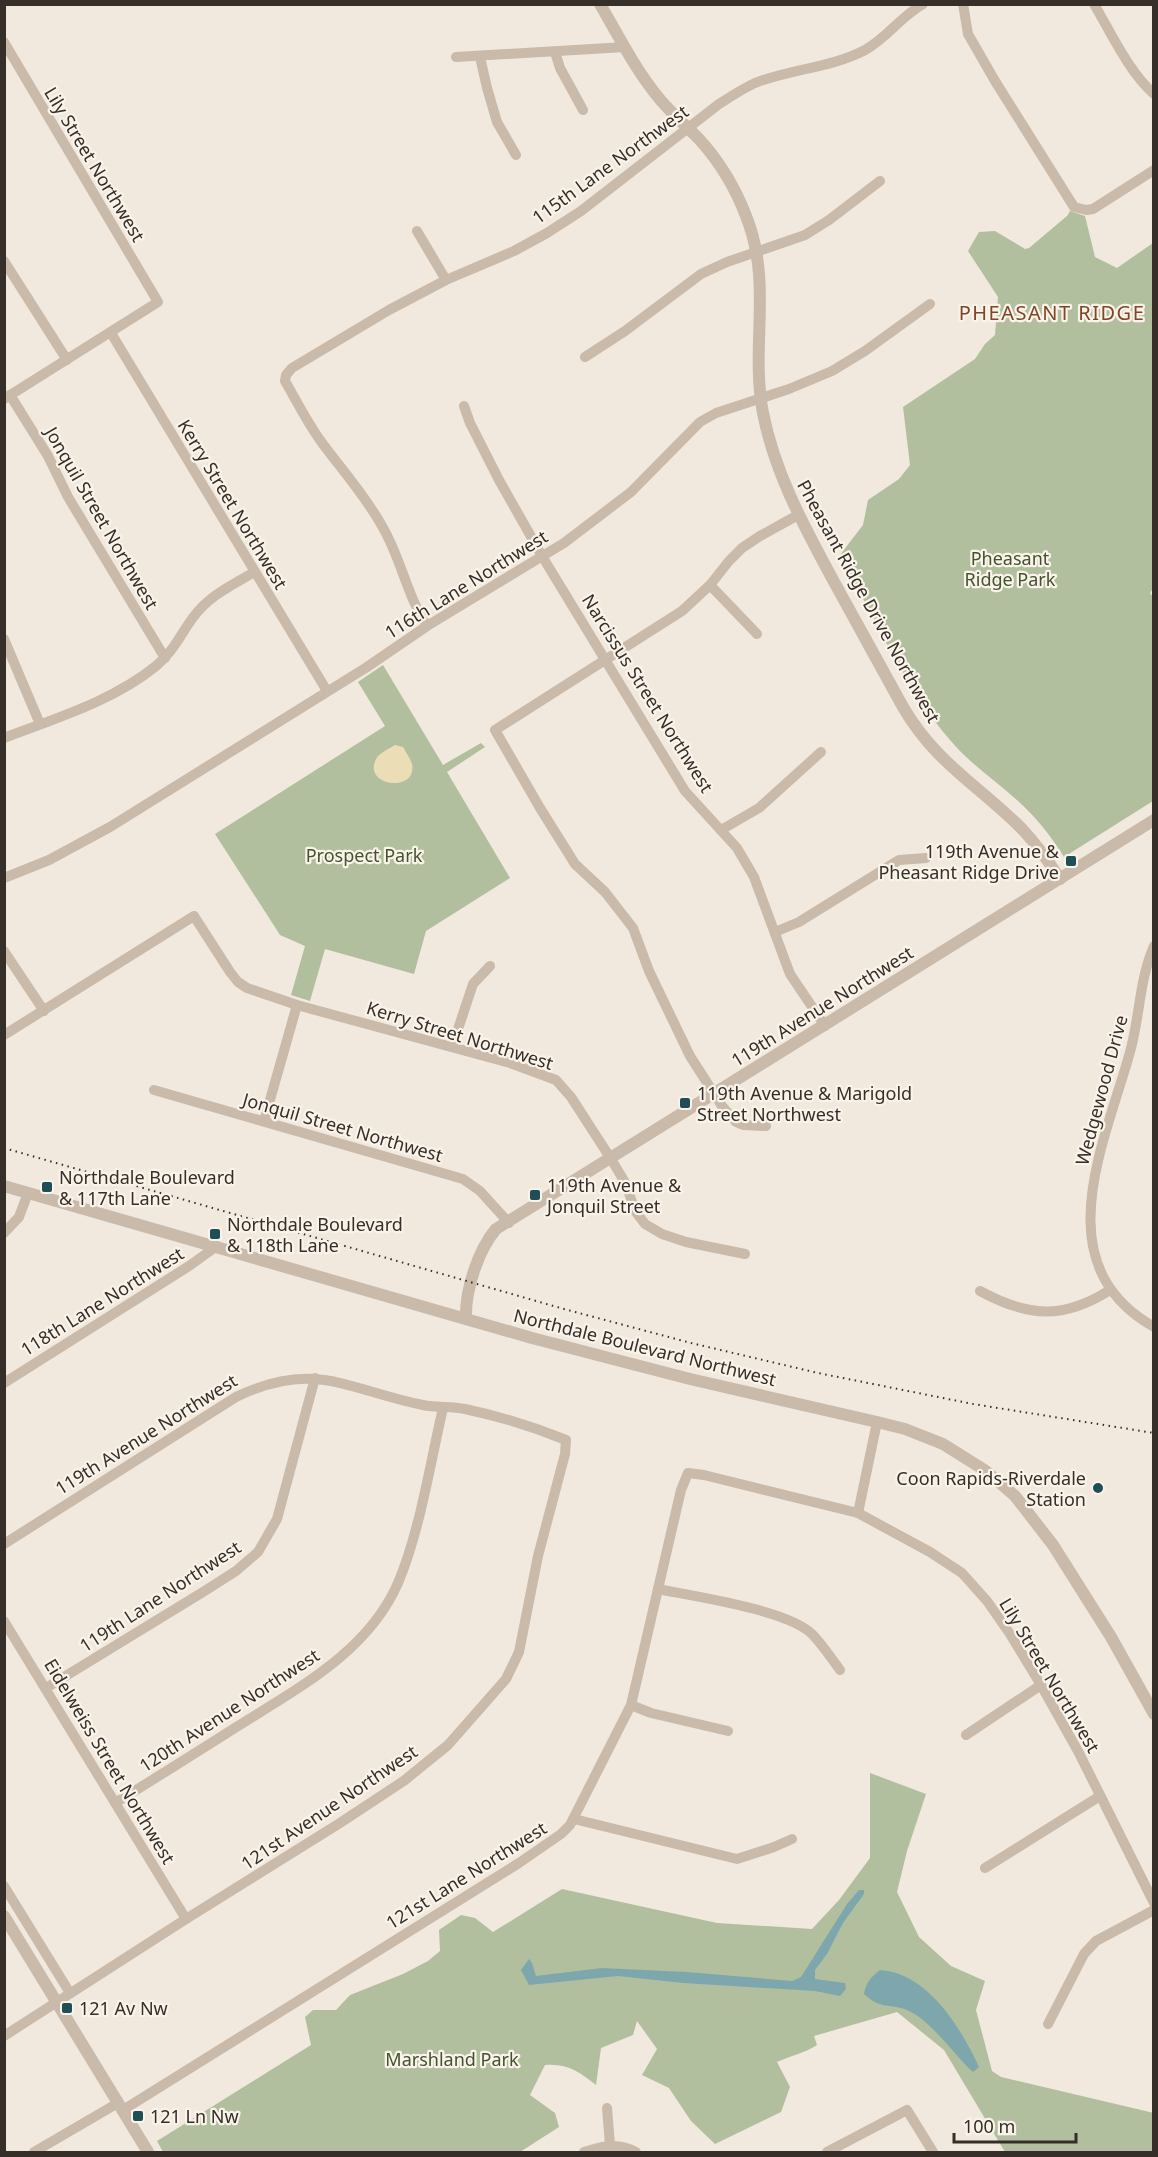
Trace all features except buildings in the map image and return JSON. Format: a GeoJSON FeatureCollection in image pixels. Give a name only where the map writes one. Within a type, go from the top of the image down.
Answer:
{"type":"FeatureCollection","features":[{"type":"Feature","properties":{"kind":"street","name":"Pheasant Ridge Drive Northwest"},"geometry":{"type":"LineString","coordinates":[[600,4],[650,86],[715,159],[729,180],[748,221],[757,252],[761,293],[758,366],[761,399],[771,448],[798,515],[916,727],[947,763],[1022,829],[1060,879]]}},
{"type":"Feature","properties":{"kind":"street","name":"115th Lane Northwest"},"geometry":{"type":"LineString","coordinates":[[427,626],[419,614],[383,526],[366,499],[318,439],[285,381],[286,375],[292,368],[389,310],[446,280],[514,251],[547,233],[581,211],[719,104],[755,83],[865,50],[923,4]]}},
{"type":"Feature","properties":{"kind":"street"},"geometry":{"type":"LineString","coordinates":[[963,4],[968,34],[1074,207],[1093,209],[1154,170]]}},
{"type":"Feature","properties":{"kind":"street"},"geometry":{"type":"LineString","coordinates":[[1095,4],[1121,50],[1146,87],[1154,94]]}},
{"type":"Feature","properties":{"kind":"street","name":"Lily Street Northwest"},"geometry":{"type":"LineString","coordinates":[[4,42],[158,302],[111,333]]}},
{"type":"Feature","properties":{"kind":"street"},"geometry":{"type":"LineString","coordinates":[[456,57],[625,47]]}},
{"type":"Feature","properties":{"kind":"street"},"geometry":{"type":"LineString","coordinates":[[555,52],[560,68],[583,110]]}},
{"type":"Feature","properties":{"kind":"street"},"geometry":{"type":"LineString","coordinates":[[480,57],[496,122],[516,155]]}},
{"type":"Feature","properties":{"kind":"street"},"geometry":{"type":"LineString","coordinates":[[585,357],[645,317],[701,274],[728,261],[781,244],[817,228],[880,181]]}},
{"type":"Feature","properties":{"kind":"street"},"geometry":{"type":"LineString","coordinates":[[417,231],[446,280]]}},
{"type":"Feature","properties":{"kind":"street"},"geometry":{"type":"LineString","coordinates":[[4,261],[67,360]]}},
{"type":"Feature","properties":{"kind":"street","name":"116th Lane Northwest"},"geometry":{"type":"LineString","coordinates":[[4,878],[50,860],[89,839],[583,530],[631,492],[700,422],[716,413],[805,383],[849,362],[930,304]]}},
{"type":"Feature","properties":{"kind":"street"},"geometry":{"type":"LineString","coordinates":[[7,397],[111,333]]}},
{"type":"Feature","properties":{"kind":"street","name":"Kerry Street Northwest"},"geometry":{"type":"LineString","coordinates":[[111,333],[327,691]]}},
{"type":"Feature","properties":{"kind":"street","name":"Jonquil Street Northwest"},"geometry":{"type":"LineString","coordinates":[[7,397],[48,456],[68,497],[165,658]]}},
{"type":"Feature","properties":{"kind":"street","name":"Narcissus Street Northwest"},"geometry":{"type":"LineString","coordinates":[[464,405],[470,423],[499,480],[542,556],[686,792],[737,848],[754,877],[790,974],[825,1026]]}},
{"type":"Feature","properties":{"kind":"street"},"geometry":{"type":"LineString","coordinates":[[766,1126],[743,1125],[728,1115],[690,1056],[650,971],[633,928],[605,892],[575,864],[495,730],[682,611],[710,585],[742,548],[798,515]]}},
{"type":"Feature","properties":{"kind":"street"},"geometry":{"type":"LineString","coordinates":[[4,738],[101,700],[154,668],[177,643],[199,609],[254,573]]}},
{"type":"Feature","properties":{"kind":"street"},"geometry":{"type":"LineString","coordinates":[[710,585],[757,634]]}},
{"type":"Feature","properties":{"kind":"street"},"geometry":{"type":"LineString","coordinates":[[4,639],[40,724]]}},
{"type":"Feature","properties":{"kind":"street"},"geometry":{"type":"LineString","coordinates":[[721,830],[759,808],[821,752]]}},
{"type":"Feature","properties":{"kind":"street","name":"119th Avenue Northwest"},"geometry":{"type":"LineString","coordinates":[[466,1318],[474,1306],[488,1254],[509,1222],[1154,820]]}},
{"type":"Feature","properties":{"kind":"street"},"geometry":{"type":"LineString","coordinates":[[775,932],[800,922],[899,860],[926,858]]}},
{"type":"Feature","properties":{"kind":"street","name":"Kerry Street Northwest"},"geometry":{"type":"LineString","coordinates":[[44,1011],[194,916],[238,982],[258,993],[452,1047],[555,1080],[571,1097],[611,1159],[626,1184],[635,1211],[652,1229],[686,1242],[745,1254]]}},
{"type":"Feature","properties":{"kind":"street","name":"Wedgewood Drive"},"geometry":{"type":"LineString","coordinates":[[1153,950],[1145,971],[1135,1034],[1105,1131],[1095,1174],[1090,1235],[1097,1263],[1110,1290],[1128,1310],[1154,1327]]}},
{"type":"Feature","properties":{"kind":"street"},"geometry":{"type":"LineString","coordinates":[[4,951],[44,1011],[4,1035]]}},
{"type":"Feature","properties":{"kind":"street"},"geometry":{"type":"LineString","coordinates":[[452,1047],[473,984],[490,966]]}},
{"type":"Feature","properties":{"kind":"street"},"geometry":{"type":"LineString","coordinates":[[264,1121],[297,1005]]}},
{"type":"Feature","properties":{"kind":"street","name":"Jonquil Street Northwest"},"geometry":{"type":"LineString","coordinates":[[154,1090],[463,1179],[480,1191],[509,1222]]}},
{"type":"Feature","properties":{"kind":"street","name":"Northdale Boulevard Northwest"},"geometry":{"type":"LineString","coordinates":[[4,1186],[532,1338],[690,1379],[905,1429],[943,1443],[986,1471],[1015,1496],[1053,1545],[1111,1637],[1154,1714]]}},
{"type":"Feature","properties":{"kind":"street"},"geometry":{"type":"LineString","coordinates":[[4,1233],[19,1217],[28,1193]]}},
{"type":"Feature","properties":{"kind":"street","name":"118th Lane Northwest"},"geometry":{"type":"LineString","coordinates":[[4,1383],[217,1246]]}},
{"type":"Feature","properties":{"kind":"street"},"geometry":{"type":"LineString","coordinates":[[980,1291],[1020,1309],[1046,1312],[1076,1308],[1110,1290]]}},
{"type":"Feature","properties":{"kind":"street"},"geometry":{"type":"LineString","coordinates":[[315,1378],[348,1384],[425,1406],[443,1407]]}},
{"type":"Feature","properties":{"kind":"street","name":"119th Avenue Northwest"},"geometry":{"type":"LineString","coordinates":[[4,1544],[236,1397],[274,1382],[315,1378]]}},
{"type":"Feature","properties":{"kind":"street","name":"119th Lane Northwest"},"geometry":{"type":"LineString","coordinates":[[46,1688],[236,1571],[258,1552],[277,1519],[315,1378]]}},
{"type":"Feature","properties":{"kind":"street","name":"121st Avenue Northwest"},"geometry":{"type":"LineString","coordinates":[[4,2036],[405,1780],[448,1745],[507,1679],[519,1652],[538,1556],[565,1454],[566,1440],[466,1410],[443,1407]]}},
{"type":"Feature","properties":{"kind":"street","name":"120th Avenue Northwest"},"geometry":{"type":"LineString","coordinates":[[115,1803],[308,1682],[360,1640],[372,1626],[398,1584],[410,1545],[443,1407]]}},
{"type":"Feature","properties":{"kind":"street"},"geometry":{"type":"LineString","coordinates":[[858,1514],[877,1422]]}},
{"type":"Feature","properties":{"kind":"street","name":"Lily Street Northwest"},"geometry":{"type":"LineString","coordinates":[[688,1473],[704,1474],[858,1514],[930,1552],[962,1573],[987,1601],[1041,1685],[1154,1903]]}},
{"type":"Feature","properties":{"kind":"street","name":"121st Lane Northwest"},"geometry":{"type":"LineString","coordinates":[[34,2152],[120,2107],[519,1863],[561,1834],[574,1819],[631,1705],[681,1490],[688,1473]]}},
{"type":"Feature","properties":{"kind":"street"},"geometry":{"type":"LineString","coordinates":[[658,1589],[725,1602],[795,1622],[811,1633],[840,1670]]}},
{"type":"Feature","properties":{"kind":"street","name":"Eidelweiss Street Northwest"},"geometry":{"type":"LineString","coordinates":[[4,1621],[186,1919]]}},
{"type":"Feature","properties":{"kind":"street"},"geometry":{"type":"LineString","coordinates":[[966,1735],[1041,1685]]}},
{"type":"Feature","properties":{"kind":"street"},"geometry":{"type":"LineString","coordinates":[[631,1705],[651,1713],[728,1731]]}},
{"type":"Feature","properties":{"kind":"street"},"geometry":{"type":"LineString","coordinates":[[985,1868],[1100,1796]]}},
{"type":"Feature","properties":{"kind":"street"},"geometry":{"type":"LineString","coordinates":[[574,1819],[737,1858],[774,1848],[792,1839]]}},
{"type":"Feature","properties":{"kind":"street"},"geometry":{"type":"LineString","coordinates":[[4,1886],[70,1993]]}},
{"type":"Feature","properties":{"kind":"street"},"geometry":{"type":"LineString","coordinates":[[1048,2024],[1084,1954],[1096,1941],[1154,1910]]}},
{"type":"Feature","properties":{"kind":"street"},"geometry":{"type":"LineString","coordinates":[[4,1916],[148,2152]]}},
{"type":"Feature","properties":{"kind":"street"},"geometry":{"type":"LineString","coordinates":[[607,2108],[610,2145]]}},
{"type":"Feature","properties":{"kind":"street"},"geometry":{"type":"LineString","coordinates":[[827,2152],[907,2110],[933,2152]]}},
{"type":"Feature","properties":{"kind":"street"},"geometry":{"type":"LineString","coordinates":[[584,2152],[610,2145],[629,2148],[636,2152]]}},
{"type":"Feature","properties":{"kind":"green space","name":"Pheasant Ridge Park"},"geometry":{"type":"Polygon","coordinates":[[[1070,211],[1085,216],[1095,257],[1117,268],[1153,243],[1154,587],[1150,593],[1154,598],[1153,801],[1064,857],[1031,814],[965,756],[934,720],[904,674],[840,555],[863,525],[868,500],[899,479],[910,465],[903,407],[975,359],[985,344],[995,335],[998,297],[968,251],[979,232],[995,231],[1025,249],[1067,216],[1070,211]]]}},
{"type":"Feature","properties":{"kind":"green space","name":"Prospect Park"},"geometry":{"type":"Polygon","coordinates":[[[383,665],[443,765],[481,743],[485,747],[447,772],[510,878],[426,931],[414,974],[325,949],[310,1001],[291,995],[305,946],[280,935],[215,834],[385,726],[358,682],[383,665]]]}},
{"type":"Feature","properties":{"kind":"green space","name":"Marshland Park"},"geometry":{"type":"Polygon","coordinates":[[[870,1773],[926,1794],[907,1851],[897,1892],[919,1937],[951,1966],[985,1981],[976,2010],[992,2071],[1001,2077],[1154,2113],[1153,2152],[1005,2152],[944,2050],[897,2012],[814,2036],[817,2045],[777,2062],[790,2087],[781,2112],[715,2144],[691,2121],[669,2088],[642,2075],[657,2049],[637,2021],[633,2035],[601,2048],[596,2085],[573,2069],[560,2065],[545,2065],[530,2095],[555,2113],[559,2127],[520,2152],[163,2152],[157,2141],[311,2045],[305,2017],[313,2010],[336,2010],[350,1995],[403,1974],[428,1961],[440,1951],[439,1930],[461,1915],[475,1918],[493,1932],[562,1889],[717,1923],[812,1929],[839,1900],[870,1858],[870,1773]]]}},
{"type":"Feature","properties":{"kind":"sand"},"geometry":{"type":"Polygon","coordinates":[[[395,745],[403,747],[412,764],[412,773],[400,783],[383,781],[377,776],[374,768],[377,757],[395,745]]]}},
{"type":"Feature","properties":{"kind":"water"},"geometry":{"type":"Polygon","coordinates":[[[859,1890],[864,1890],[864,1894],[843,1923],[827,1954],[815,1970],[815,1979],[845,1983],[846,1989],[840,1996],[815,1991],[683,1983],[618,1976],[529,1985],[521,1970],[529,1959],[536,1976],[602,1968],[687,1972],[792,1981],[801,1977],[847,1904],[859,1890]]]}},
{"type":"Feature","properties":{"kind":"water"},"geometry":{"type":"Polygon","coordinates":[[[880,1970],[897,1973],[928,1992],[941,2005],[963,2036],[979,2067],[973,2072],[934,2030],[916,2015],[901,2008],[875,2002],[864,1994],[869,1980],[880,1970]]]}},
{"type":"Feature","properties":{"kind":"railway"},"geometry":{"type":"LineString","coordinates":[[4,1148],[564,1309],[691,1343],[818,1373],[973,1404],[1154,1433]]}},
{"type":"Feature","properties":{"kind":"place","name":"119th Avenue & Pheasant Ridge Drive"},"geometry":{"type":"Point","coordinates":[1071,861]}},
{"type":"Feature","properties":{"kind":"place","name":"119th Avenue & Marigold Street Northwest"},"geometry":{"type":"Point","coordinates":[685,1103]}},
{"type":"Feature","properties":{"kind":"place","name":"Northdale Boulevard & 117th Lane"},"geometry":{"type":"Point","coordinates":[47,1187]}},
{"type":"Feature","properties":{"kind":"place","name":"119th Avenue & Jonquil Street"},"geometry":{"type":"Point","coordinates":[535,1195]}},
{"type":"Feature","properties":{"kind":"place","name":"Northdale Boulevard & 118th Lane"},"geometry":{"type":"Point","coordinates":[215,1234]}},
{"type":"Feature","properties":{"kind":"place","name":"Coon Rapids-Riverdale Station"},"geometry":{"type":"Point","coordinates":[1098,1488]}},
{"type":"Feature","properties":{"kind":"place","name":"121 Av Nw"},"geometry":{"type":"Point","coordinates":[67,2008]}},
{"type":"Feature","properties":{"kind":"place","name":"121 Ln Nw"},"geometry":{"type":"Point","coordinates":[138,2116]}},
{"type":"Feature","properties":{"kind":"district","name":"PHEASANT RIDGE"},"geometry":{"type":"Point","coordinates":[1052,312]}}]}
